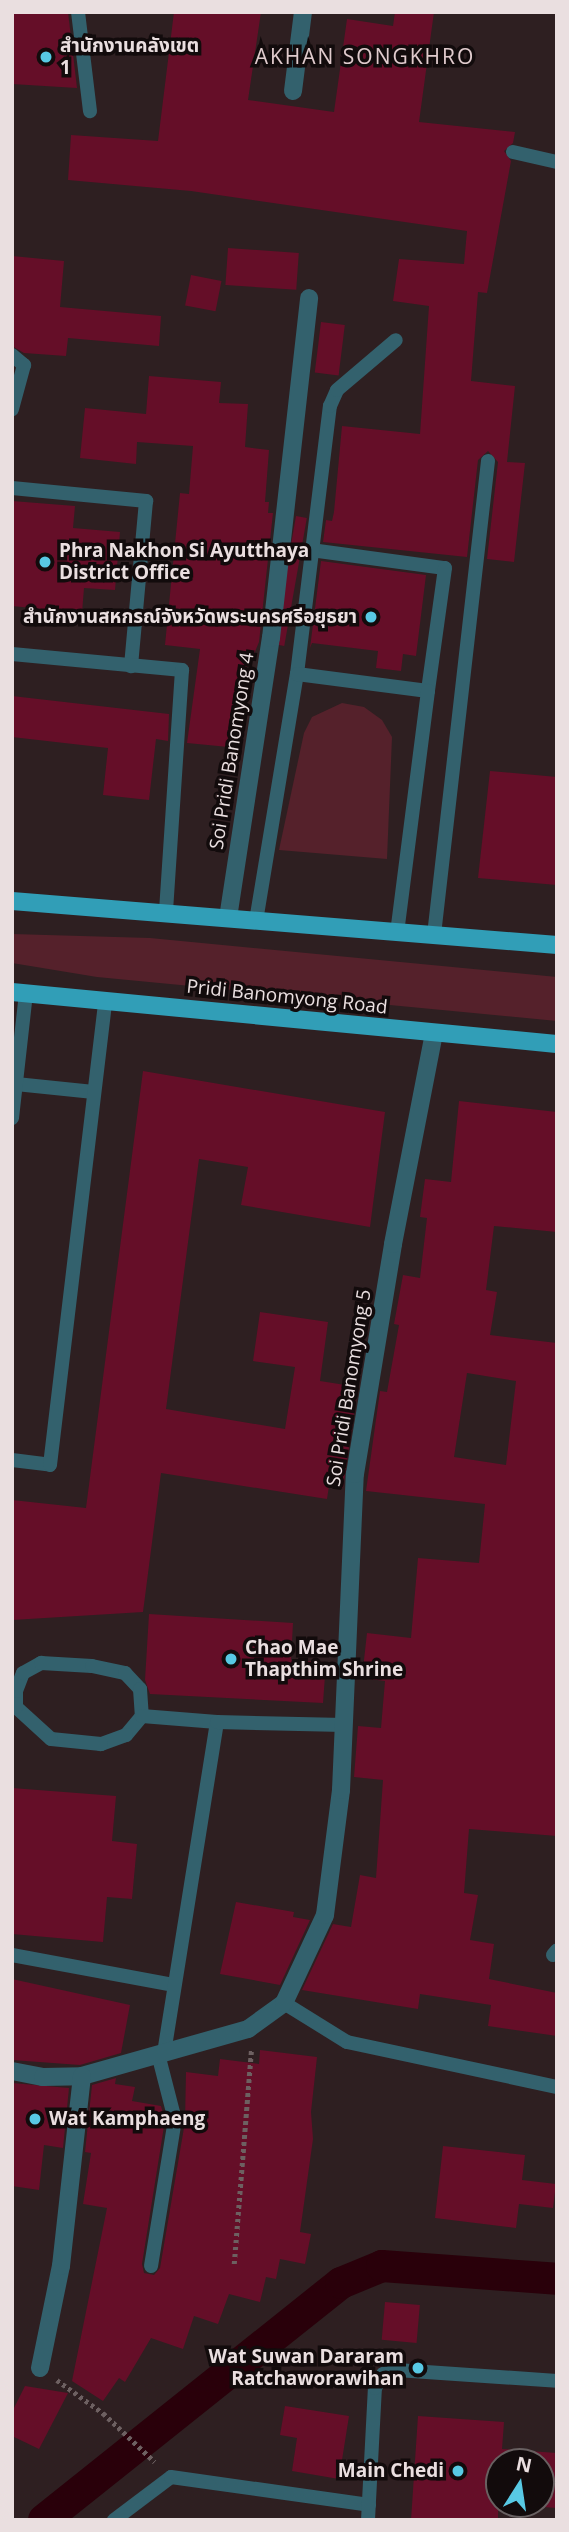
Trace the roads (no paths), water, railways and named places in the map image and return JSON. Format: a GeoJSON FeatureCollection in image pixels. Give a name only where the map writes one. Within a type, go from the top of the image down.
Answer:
{"type":"FeatureCollection","features":[{"type":"Feature","properties":{"kind":"main road"},"geometry":{"type":"LineString","coordinates":[[12,901],[557,946]]}},
{"type":"Feature","properties":{"kind":"main road","name":"Pridi Banomyong Road"},"geometry":{"type":"LineString","coordinates":[[19,993],[557,1045]]}},
{"type":"Feature","properties":{"kind":"street"},"geometry":{"type":"LineString","coordinates":[[293,91],[303,12]]}},
{"type":"Feature","properties":{"kind":"street","name":"Soi Pridi Banomyong 4"},"geometry":{"type":"LineString","coordinates":[[228,918],[271,638],[309,298]]}},
{"type":"Feature","properties":{"kind":"street","name":"Soi Pridi Banomyong 5"},"geometry":{"type":"LineString","coordinates":[[12,2071],[43,2077],[82,2076],[248,2029],[284,2003],[325,1915],[341,1790],[355,1474],[393,1244],[435,1033]]}},
{"type":"Feature","properties":{"kind":"street"},"geometry":{"type":"LineString","coordinates":[[40,2368],[61,2266],[82,2076]]}},
{"type":"Feature","properties":{"kind":"lane"},"geometry":{"type":"LineString","coordinates":[[78,12],[90,111]]}},
{"type":"Feature","properties":{"kind":"lane"},"geometry":{"type":"LineString","coordinates":[[513,152],[557,162]]}},
{"type":"Feature","properties":{"kind":"lane"},"geometry":{"type":"LineString","coordinates":[[256,921],[297,674],[311,550],[333,398],[337,390],[396,340]]}},
{"type":"Feature","properties":{"kind":"lane"},"geometry":{"type":"LineString","coordinates":[[12,355],[24,365],[12,409]]}},
{"type":"Feature","properties":{"kind":"lane"},"geometry":{"type":"LineString","coordinates":[[434,935],[488,461]]}},
{"type":"Feature","properties":{"kind":"lane"},"geometry":{"type":"LineString","coordinates":[[12,488],[146,501],[131,666]]}},
{"type":"Feature","properties":{"kind":"lane"},"geometry":{"type":"LineString","coordinates":[[311,550],[445,568],[397,932]]}},
{"type":"Feature","properties":{"kind":"lane"},"geometry":{"type":"LineString","coordinates":[[12,654],[182,670],[166,913]]}},
{"type":"Feature","properties":{"kind":"lane"},"geometry":{"type":"LineString","coordinates":[[297,674],[428,691]]}},
{"type":"Feature","properties":{"kind":"lane"},"geometry":{"type":"LineString","coordinates":[[12,1118],[19,993]]}},
{"type":"Feature","properties":{"kind":"lane"},"geometry":{"type":"LineString","coordinates":[[12,1460],[50,1465],[105,1001]]}},
{"type":"Feature","properties":{"kind":"lane"},"geometry":{"type":"LineString","coordinates":[[16,1084],[94,1092]]}},
{"type":"Feature","properties":{"kind":"lane"},"geometry":{"type":"LineString","coordinates":[[41,1662],[92,1666],[125,1673],[140,1689],[142,1716],[126,1735],[101,1744],[51,1739],[16,1707],[16,1691],[23,1673],[41,1662]]}},
{"type":"Feature","properties":{"kind":"lane"},"geometry":{"type":"LineString","coordinates":[[142,1716],[217,1723],[344,1725]]}},
{"type":"Feature","properties":{"kind":"lane"},"geometry":{"type":"LineString","coordinates":[[151,2266],[175,2120],[161,2054],[217,1723]]}},
{"type":"Feature","properties":{"kind":"lane"},"geometry":{"type":"LineString","coordinates":[[12,1955],[174,1985]]}},
{"type":"Feature","properties":{"kind":"lane"},"geometry":{"type":"LineString","coordinates":[[284,2003],[347,2042],[557,2087]]}},
{"type":"Feature","properties":{"kind":"lane"},"geometry":{"type":"LineString","coordinates":[[114,2520],[171,2477],[369,2513],[375,2388],[383,2374],[397,2370],[557,2381]]}},
{"type":"Feature","properties":{"kind":"waterway"},"geometry":{"type":"LineString","coordinates":[[44,2520],[341,2283],[382,2266],[557,2279]]}},
{"type":"Feature","properties":{"kind":"place","name":"สำนักงานคลังเขต 1"},"geometry":{"type":"Point","coordinates":[46,57]}},
{"type":"Feature","properties":{"kind":"place","name":"Phra Nakhon Si Ayutthaya District Office"},"geometry":{"type":"Point","coordinates":[45,562]}},
{"type":"Feature","properties":{"kind":"place","name":"สํานักงานสหกรณ์จังหวัดพระนครศรีอยุธยา"},"geometry":{"type":"Point","coordinates":[371,617]}},
{"type":"Feature","properties":{"kind":"place","name":"Chao Mae Thapthim Shrine"},"geometry":{"type":"Point","coordinates":[231,1659]}},
{"type":"Feature","properties":{"kind":"place","name":"Wat Kamphaeng"},"geometry":{"type":"Point","coordinates":[35,2119]}},
{"type":"Feature","properties":{"kind":"place","name":"Wat Suwan Dararam Ratchaworawihan"},"geometry":{"type":"Point","coordinates":[418,2368]}},
{"type":"Feature","properties":{"kind":"place","name":"Main Chedi"},"geometry":{"type":"Point","coordinates":[458,2471]}},
{"type":"Feature","properties":{"kind":"district","name":"AKHAN SONGKHRO"},"geometry":{"type":"Point","coordinates":[365,56]}}]}
